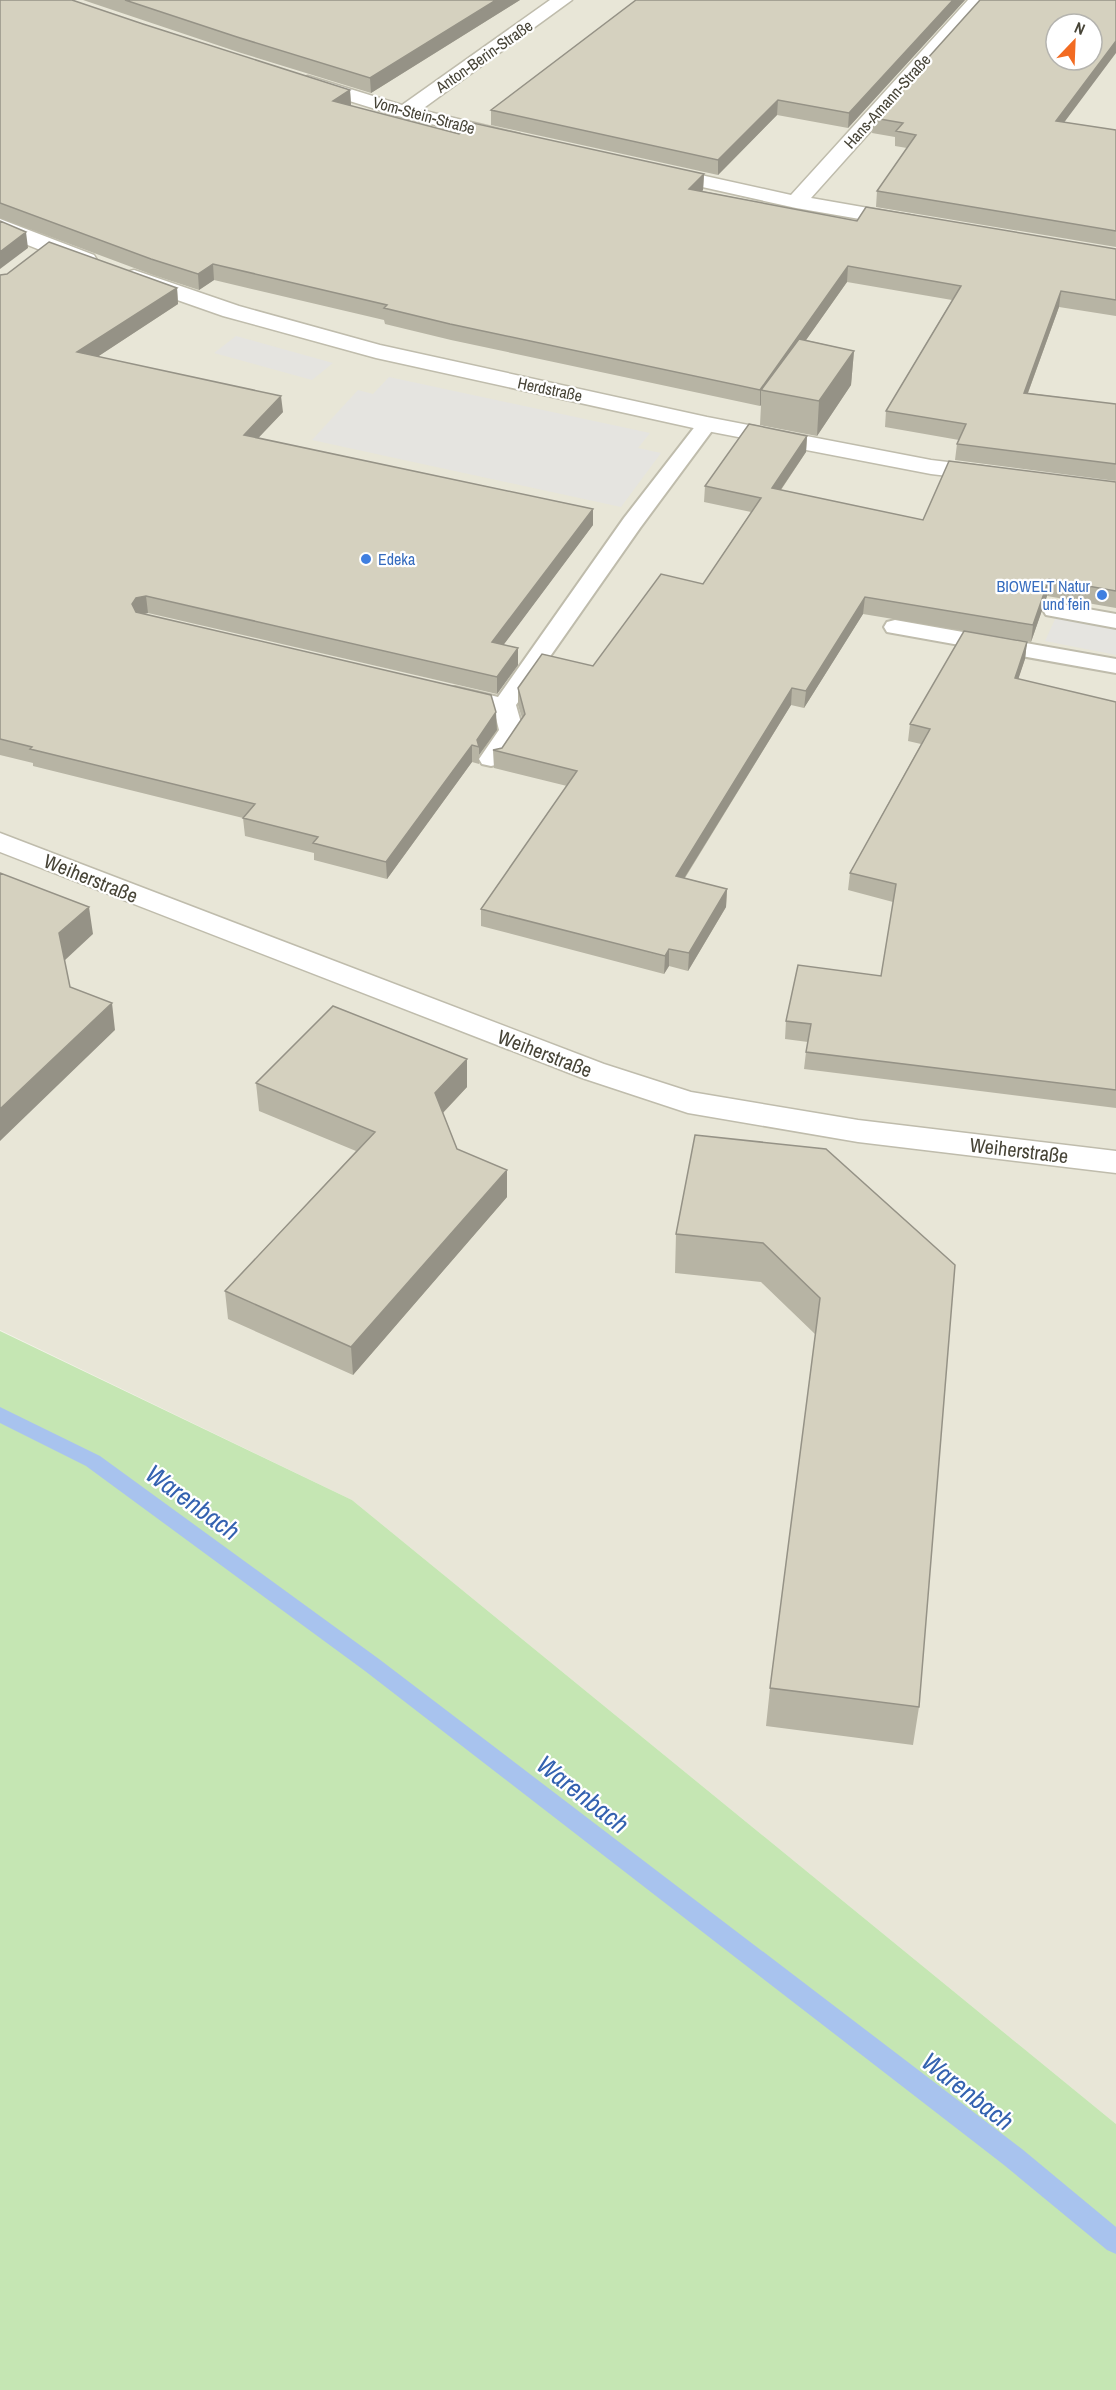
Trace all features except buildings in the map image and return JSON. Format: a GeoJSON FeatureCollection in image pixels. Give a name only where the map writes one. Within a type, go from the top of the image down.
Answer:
{"type":"FeatureCollection","features":[{"type":"Feature","properties":{"kind":"street","name":"Anton-Berin-Straße"},"geometry":{"type":"LineString","coordinates":[[405,112],[562,0]]}},
{"type":"Feature","properties":{"kind":"street","name":"Hans-Amann-Straße"},"geometry":{"type":"LineString","coordinates":[[796,202],[978,0]]}},
{"type":"Feature","properties":{"kind":"street","name":"Vom-Stein-Straße"},"geometry":{"type":"LineString","coordinates":[[284,75],[405,112],[530,142]]}},
{"type":"Feature","properties":{"kind":"street"},"geometry":{"type":"LineString","coordinates":[[639,167],[796,202],[926,225]]}},
{"type":"Feature","properties":{"kind":"street","name":"Herdstraße"},"geometry":{"type":"LineString","coordinates":[[0,226],[47,247],[231,311],[376,351],[707,424],[931,467],[1013,477]]}},
{"type":"Feature","properties":{"kind":"street"},"geometry":{"type":"LineString","coordinates":[[28,261],[47,247]]}},
{"type":"Feature","properties":{"kind":"street","name":"Weiherstraße"},"geometry":{"type":"LineString","coordinates":[[0,842],[583,1067],[688,1102],[858,1131],[1116,1162]]}},
{"type":"Feature","properties":{"kind":"lane"},"geometry":{"type":"LineString","coordinates":[[504,705],[632,523],[707,424]]}},
{"type":"Feature","properties":{"kind":"lane"},"geometry":{"type":"LineString","coordinates":[[1054,610],[1116,621]]}},
{"type":"Feature","properties":{"kind":"lane"},"geometry":{"type":"LineString","coordinates":[[895,627],[1116,666]]}},
{"type":"Feature","properties":{"kind":"lane"},"geometry":{"type":"LineString","coordinates":[[435,689],[504,705]]}},
{"type":"Feature","properties":{"kind":"lane"},"geometry":{"type":"LineString","coordinates":[[491,759],[511,730],[504,705]]}},
{"type":"Feature","properties":{"kind":"shaded area"},"geometry":{"type":"Polygon","coordinates":[[[0,0],[1116,0],[1116,2124],[352,1500],[0,1330],[0,0]]]}},
{"type":"Feature","properties":{"kind":"shaded area"},"geometry":{"type":"Polygon","coordinates":[[[236,336],[333,363],[312,380],[214,353],[236,336]]]}},
{"type":"Feature","properties":{"kind":"shaded area"},"geometry":{"type":"Polygon","coordinates":[[[389,377],[650,433],[638,448],[661,453],[621,507],[312,440],[358,390],[373,394],[389,377]]]}},
{"type":"Feature","properties":{"kind":"shaded area"},"geometry":{"type":"Polygon","coordinates":[[[1057,615],[1116,625],[1116,655],[1045,641],[1057,615]]]}},
{"type":"Feature","properties":{"kind":"green space"},"geometry":{"type":"Polygon","coordinates":[[[0,1331],[352,1500],[1116,2124],[1116,2390],[0,2390],[0,1331]]]}},
{"type":"Feature","properties":{"kind":"waterway","name":"Warenbach"},"geometry":{"type":"LineString","coordinates":[[0,1414],[93,1461],[372,1665],[1013,2157],[1116,2242]]}},
{"type":"Feature","properties":{"kind":"place","name":"Edeka"},"geometry":{"type":"Point","coordinates":[366,559]}},
{"type":"Feature","properties":{"kind":"place","name":"BIOWELT Natur und fein"},"geometry":{"type":"Point","coordinates":[1102,595]}}]}
